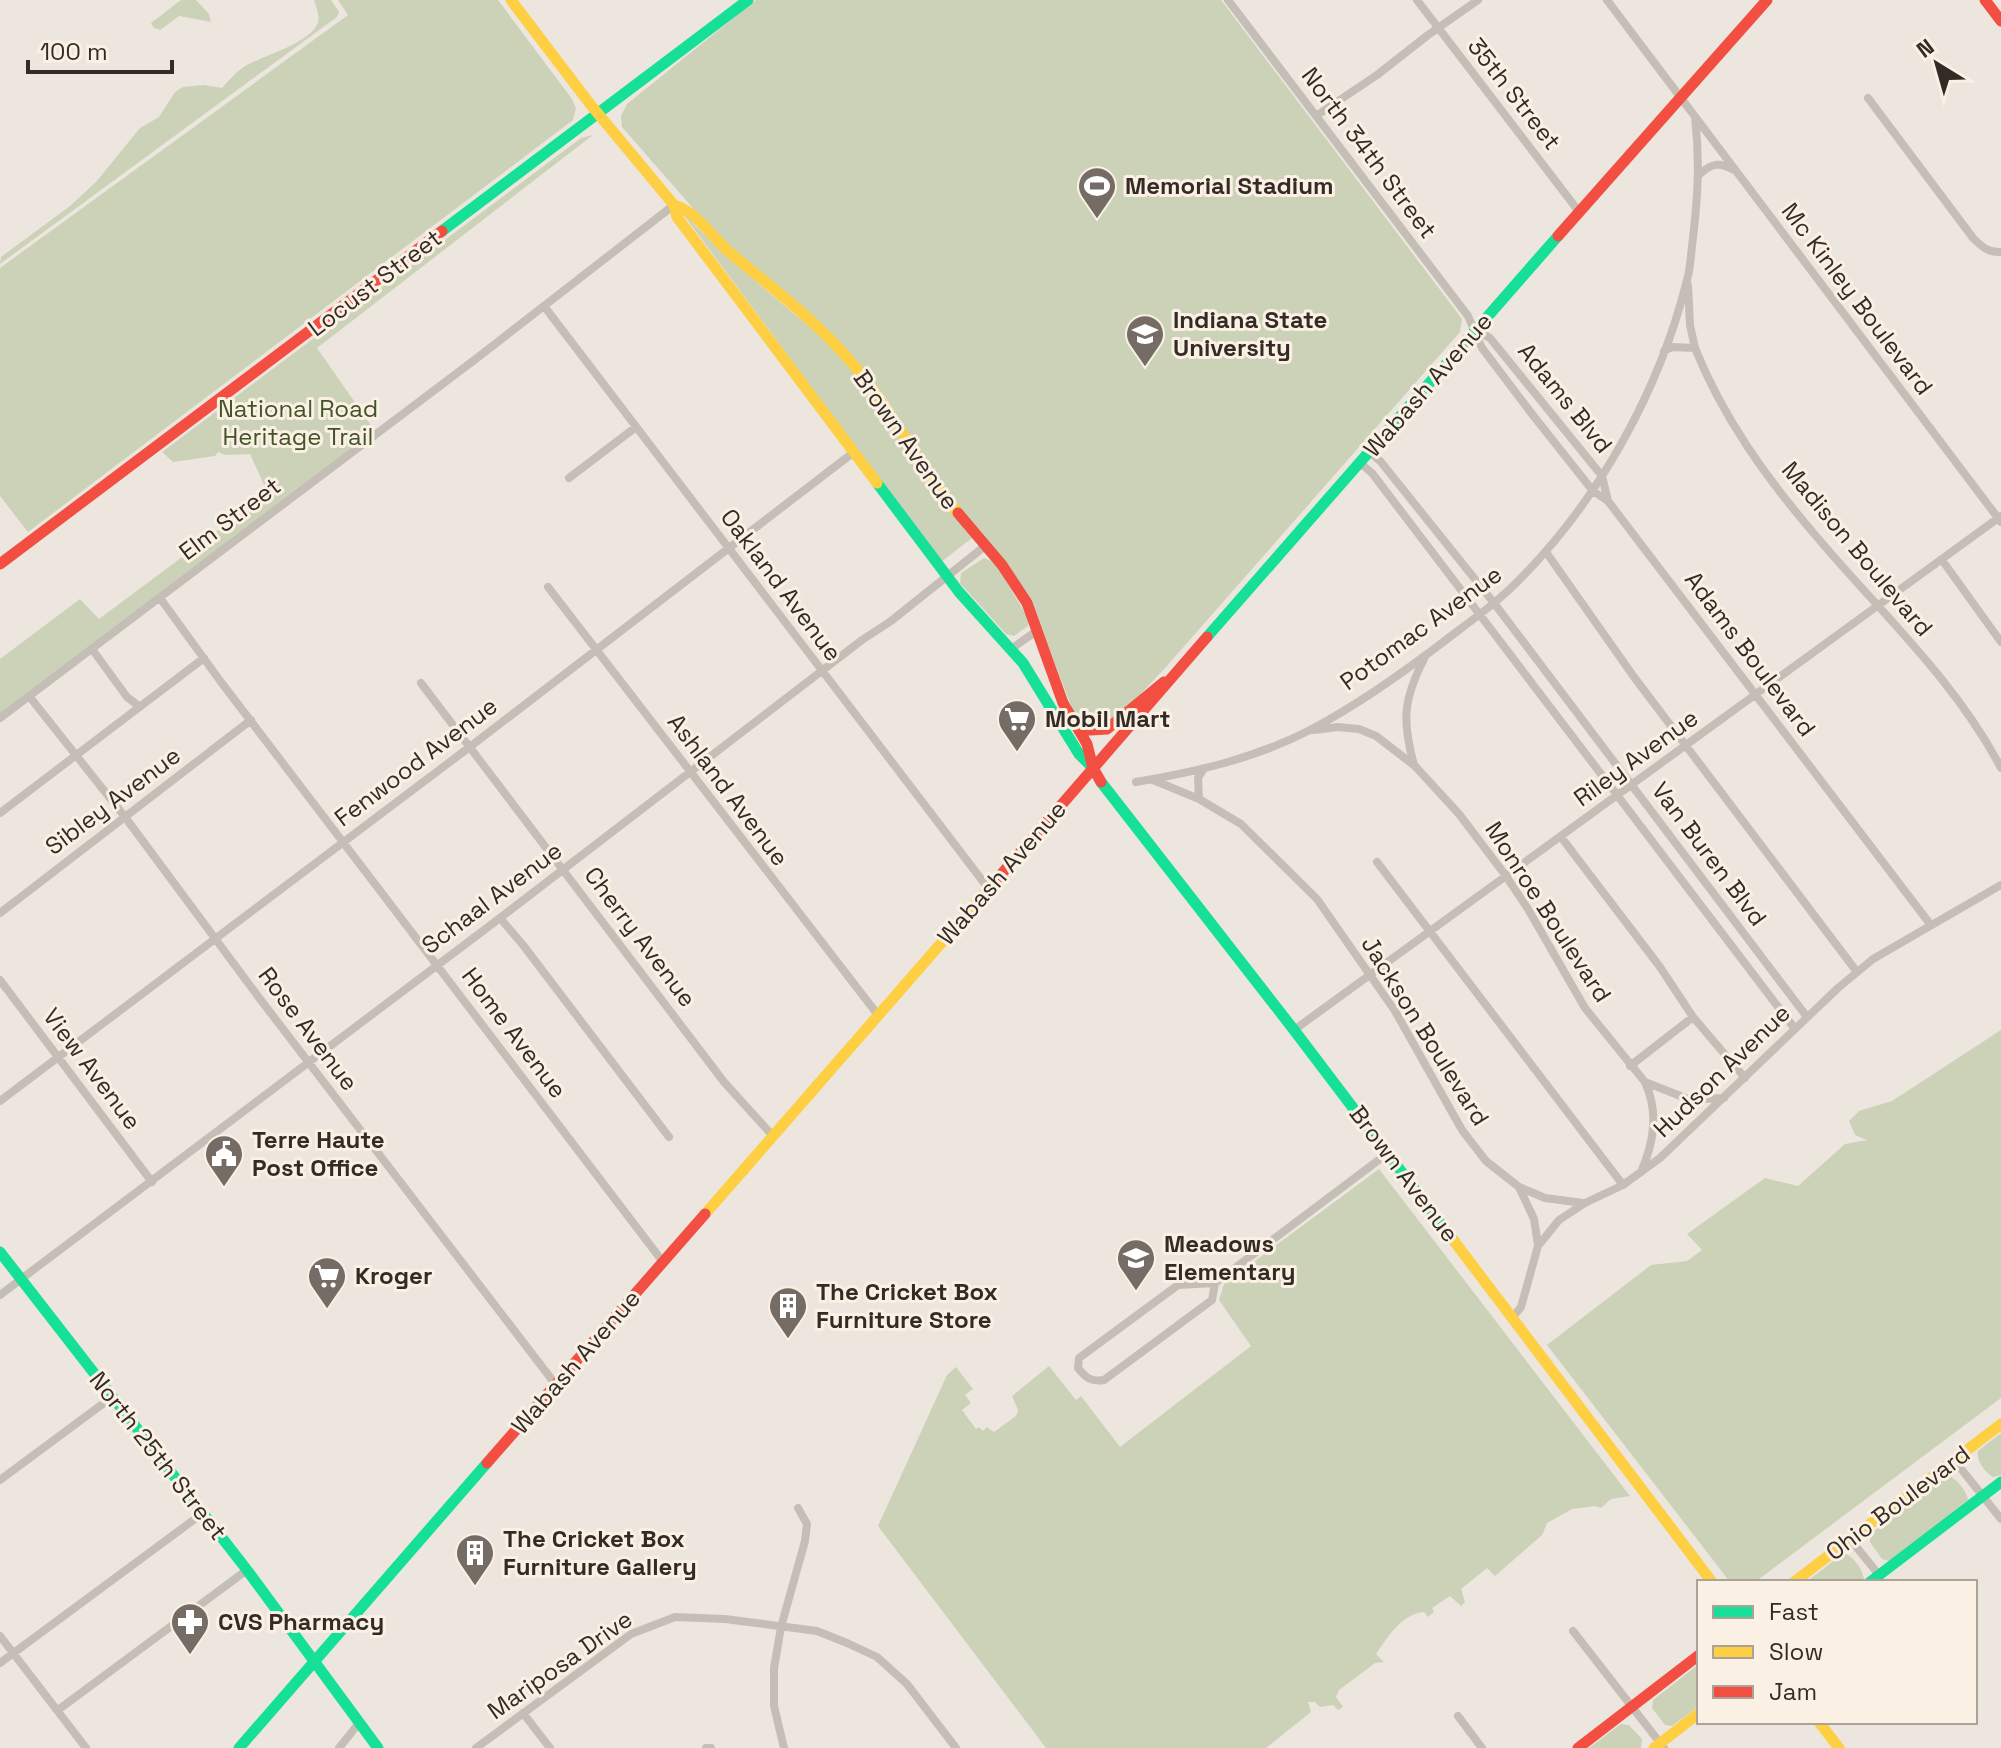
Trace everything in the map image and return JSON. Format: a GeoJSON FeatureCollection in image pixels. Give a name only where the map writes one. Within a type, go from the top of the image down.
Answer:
{"type":"FeatureCollection","features":[{"type":"Feature","properties":{"kind":"street","name":"Brown Avenue"},"geometry":{"type":"LineString","coordinates":[[511,0],[674,205],[677,217],[947,576],[1011,649],[1042,691],[1079,754],[1093,768]]}},
{"type":"Feature","properties":{"kind":"street","name":"Locust Street"},"geometry":{"type":"LineString","coordinates":[[0,564],[748,0]]}},
{"type":"Feature","properties":{"kind":"street","name":"North 34th Street"},"geometry":{"type":"LineString","coordinates":[[1228,0],[1476,330]]}},
{"type":"Feature","properties":{"kind":"street","name":"35th Street"},"geometry":{"type":"LineString","coordinates":[[1417,0],[1580,213]]}},
{"type":"Feature","properties":{"kind":"street"},"geometry":{"type":"LineString","coordinates":[[1316,116],[1478,0]]}},
{"type":"Feature","properties":{"kind":"street","name":"Mc Kinley Boulevard"},"geometry":{"type":"LineString","coordinates":[[1607,0],[2000,519]]}},
{"type":"Feature","properties":{"kind":"street","name":"Wabash Avenue"},"geometry":{"type":"LineString","coordinates":[[239,1748],[1767,0]]}},
{"type":"Feature","properties":{"kind":"street"},"geometry":{"type":"LineString","coordinates":[[1985,0],[2001,21]]}},
{"type":"Feature","properties":{"kind":"street"},"geometry":{"type":"LineString","coordinates":[[1868,98],[1973,238],[1983,248],[2001,252]]}},
{"type":"Feature","properties":{"kind":"street","name":"Potomac Avenue"},"geometry":{"type":"LineString","coordinates":[[1136,782],[1203,770],[1309,730],[1425,656],[1481,614],[1546,552],[1602,476],[1639,407],[1664,351],[1688,278],[1700,174],[1695,117]]}},
{"type":"Feature","properties":{"kind":"street"},"geometry":{"type":"LineString","coordinates":[[1700,174],[1715,164],[1723,164],[1736,171]]}},
{"type":"Feature","properties":{"kind":"street","name":"Brown Avenue"},"geometry":{"type":"LineString","coordinates":[[674,205],[687,209],[724,247],[812,322],[855,365],[892,416],[936,487],[1011,577],[1027,603],[1056,683],[1087,744],[1093,768],[1101,783],[1294,1030],[1710,1580]]}},
{"type":"Feature","properties":{"kind":"street","name":"Elm Street"},"geometry":{"type":"LineString","coordinates":[[0,718],[674,205]]}},
{"type":"Feature","properties":{"kind":"street","name":"Madison Boulevard"},"geometry":{"type":"LineString","coordinates":[[1688,278],[1690,325],[1695,348],[1721,404],[1769,476],[1817,538],[1945,682],[2001,768]]}},
{"type":"Feature","properties":{"kind":"street","name":"Oakland Avenue"},"geometry":{"type":"LineString","coordinates":[[544,306],[988,888]]}},
{"type":"Feature","properties":{"kind":"street","name":"Adams Blvd"},"geometry":{"type":"LineString","coordinates":[[1476,330],[1490,338],[1602,476],[1608,501]]}},
{"type":"Feature","properties":{"kind":"street","name":"Adams Boulevard"},"geometry":{"type":"LineString","coordinates":[[1476,330],[1482,348],[1532,414],[1593,491],[1608,501],[1930,924]]}},
{"type":"Feature","properties":{"kind":"street"},"geometry":{"type":"LineString","coordinates":[[1664,351],[1672,347],[1695,348]]}},
{"type":"Feature","properties":{"kind":"street"},"geometry":{"type":"LineString","coordinates":[[1532,414],[1543,405]]}},
{"type":"Feature","properties":{"kind":"street"},"geometry":{"type":"LineString","coordinates":[[569,478],[636,427]]}},
{"type":"Feature","properties":{"kind":"street","name":"Fenwood Avenue"},"geometry":{"type":"LineString","coordinates":[[0,1101],[854,452]]}},
{"type":"Feature","properties":{"kind":"street","name":"Van Buren Blvd"},"geometry":{"type":"LineString","coordinates":[[1370,452],[1494,603],[1807,1017]]}},
{"type":"Feature","properties":{"kind":"street"},"geometry":{"type":"LineString","coordinates":[[1360,463],[1372,473],[1481,614],[1795,1029]]}},
{"type":"Feature","properties":{"kind":"street","name":"Riley Avenue"},"geometry":{"type":"LineString","coordinates":[[1294,1030],[2000,519]]}},
{"type":"Feature","properties":{"kind":"street","name":"Schaal Avenue"},"geometry":{"type":"LineString","coordinates":[[0,1295],[891,621],[985,546]]}},
{"type":"Feature","properties":{"kind":"street"},"geometry":{"type":"LineString","coordinates":[[1546,552],[1634,677],[1857,972]]}},
{"type":"Feature","properties":{"kind":"street"},"geometry":{"type":"LineString","coordinates":[[1942,560],[2001,642]]}},
{"type":"Feature","properties":{"kind":"street","name":"Ashland Avenue"},"geometry":{"type":"LineString","coordinates":[[548,587],[878,1015]]}},
{"type":"Feature","properties":{"kind":"street","name":"Home Avenue"},"geometry":{"type":"LineString","coordinates":[[160,598],[663,1262]]}},
{"type":"Feature","properties":{"kind":"street"},"geometry":{"type":"LineString","coordinates":[[1011,649],[1038,630]]}},
{"type":"Feature","properties":{"kind":"street"},"geometry":{"type":"LineString","coordinates":[[92,649],[127,697],[140,707]]}},
{"type":"Feature","properties":{"kind":"street"},"geometry":{"type":"LineString","coordinates":[[1415,766],[1407,730],[1406,700],[1425,656]]}},
{"type":"Feature","properties":{"kind":"street"},"geometry":{"type":"LineString","coordinates":[[0,813],[204,658]]}},
{"type":"Feature","properties":{"kind":"street"},"geometry":{"type":"LineString","coordinates":[[1073,721],[1090,730],[1107,729],[1177,672]]}},
{"type":"Feature","properties":{"kind":"street","name":"Cherry Avenue"},"geometry":{"type":"LineString","coordinates":[[421,683],[724,1082],[773,1136]]}},
{"type":"Feature","properties":{"kind":"street"},"geometry":{"type":"LineString","coordinates":[[1042,691],[1056,683]]}},
{"type":"Feature","properties":{"kind":"street","name":"Rose Avenue"},"geometry":{"type":"LineString","coordinates":[[29,696],[125,817],[556,1385]]}},
{"type":"Feature","properties":{"kind":"street","name":"Sibley Avenue"},"geometry":{"type":"LineString","coordinates":[[0,913],[251,720]]}},
{"type":"Feature","properties":{"kind":"street","name":"Monroe Boulevard"},"geometry":{"type":"LineString","coordinates":[[1309,730],[1338,727],[1359,729],[1376,736],[1415,766],[1459,814],[1506,876],[1585,1008],[1630,1066],[1645,1082],[1688,1099],[1725,1097]]}},
{"type":"Feature","properties":{"kind":"street"},"geometry":{"type":"LineString","coordinates":[[1199,799],[1198,778],[1203,770]]}},
{"type":"Feature","properties":{"kind":"street","name":"Jackson Boulevard"},"geometry":{"type":"LineString","coordinates":[[1152,779],[1199,799],[1241,824],[1317,899],[1395,1011],[1467,1138],[1486,1161],[1519,1187],[1545,1198],[1585,1203]]}},
{"type":"Feature","properties":{"kind":"street"},"geometry":{"type":"LineString","coordinates":[[1561,837],[1660,967],[1693,1017],[1745,1078]]}},
{"type":"Feature","properties":{"kind":"street"},"geometry":{"type":"LineString","coordinates":[[1377,862],[1623,1185]]}},
{"type":"Feature","properties":{"kind":"street"},"geometry":{"type":"LineString","coordinates":[[1997,886],[2001,874]]}},
{"type":"Feature","properties":{"kind":"street","name":"Hudson Avenue"},"geometry":{"type":"LineString","coordinates":[[1513,1317],[1521,1307],[1538,1246],[1559,1220],[1585,1203],[1623,1185],[1680,1141],[1807,1017],[1873,959],[1997,886]]}},
{"type":"Feature","properties":{"kind":"street"},"geometry":{"type":"LineString","coordinates":[[500,918],[669,1137]]}},
{"type":"Feature","properties":{"kind":"street","name":"View Avenue"},"geometry":{"type":"LineString","coordinates":[[0,980],[152,1182]]}},
{"type":"Feature","properties":{"kind":"street"},"geometry":{"type":"LineString","coordinates":[[1630,1066],[1693,1017]]}},
{"type":"Feature","properties":{"kind":"street"},"geometry":{"type":"LineString","coordinates":[[1640,1173],[1653,1140],[1653,1108],[1645,1082]]}},
{"type":"Feature","properties":{"kind":"street"},"geometry":{"type":"LineString","coordinates":[[1215,1283],[1212,1300],[1104,1380],[1093,1382],[1078,1368],[1079,1358],[1178,1285],[1215,1283],[1388,1153]]}},
{"type":"Feature","properties":{"kind":"street","name":"Jackson Boulevard"},"geometry":{"type":"LineString","coordinates":[[1519,1187],[1534,1219],[1538,1246]]}},
{"type":"Feature","properties":{"kind":"street","name":"North 25th Street"},"geometry":{"type":"LineString","coordinates":[[0,1252],[247,1570],[378,1748]]}},
{"type":"Feature","properties":{"kind":"street"},"geometry":{"type":"LineString","coordinates":[[0,1480],[112,1397]]}},
{"type":"Feature","properties":{"kind":"street","name":"Ohio Boulevard"},"geometry":{"type":"LineString","coordinates":[[1797,1580],[2001,1424]]}},
{"type":"Feature","properties":{"kind":"street"},"geometry":{"type":"LineString","coordinates":[[1954,1460],[2001,1519]]}},
{"type":"Feature","properties":{"kind":"street","name":"Ohio Boulevard"},"geometry":{"type":"LineString","coordinates":[[1874,1579],[2001,1482]]}},
{"type":"Feature","properties":{"kind":"street"},"geometry":{"type":"LineString","coordinates":[[784,1748],[774,1706],[774,1668],[807,1524],[798,1508]]}},
{"type":"Feature","properties":{"kind":"street"},"geometry":{"type":"LineString","coordinates":[[0,1663],[203,1513]]}},
{"type":"Feature","properties":{"kind":"street"},"geometry":{"type":"LineString","coordinates":[[1850,1539],[1874,1579]]}},
{"type":"Feature","properties":{"kind":"street"},"geometry":{"type":"LineString","coordinates":[[58,1710],[247,1570]]}},
{"type":"Feature","properties":{"kind":"street","name":"Mariposa Drive"},"geometry":{"type":"LineString","coordinates":[[476,1748],[631,1634],[675,1617],[725,1619],[817,1631],[877,1657],[907,1684],[956,1748]]}},
{"type":"Feature","properties":{"kind":"street"},"geometry":{"type":"LineString","coordinates":[[1573,1631],[1633,1706],[1660,1746],[1697,1715]]}},
{"type":"Feature","properties":{"kind":"street"},"geometry":{"type":"LineString","coordinates":[[0,1636],[86,1748]]}},
{"type":"Feature","properties":{"kind":"street"},"geometry":{"type":"LineString","coordinates":[[1578,1748],[1697,1657]]}},
{"type":"Feature","properties":{"kind":"street"},"geometry":{"type":"LineString","coordinates":[[523,1713],[550,1748]]}},
{"type":"Feature","properties":{"kind":"street"},"geometry":{"type":"LineString","coordinates":[[1458,1716],[1482,1748]]}},
{"type":"Feature","properties":{"kind":"street"},"geometry":{"type":"LineString","coordinates":[[339,1748],[359,1723]]}},
{"type":"Feature","properties":{"kind":"street"},"geometry":{"type":"LineString","coordinates":[[1821,1724],[1839,1748]]}},
{"type":"Feature","properties":{"kind":"green space"},"geometry":{"type":"Polygon","coordinates":[[[181,0],[196,0],[209,14],[211,22],[179,16],[160,30],[154,28],[151,23],[181,0]]]}},
{"type":"Feature","properties":{"kind":"green space"},"geometry":{"type":"Polygon","coordinates":[[[314,0],[331,0],[339,12],[337,17],[0,264],[1,257],[70,206],[96,182],[140,128],[159,117],[175,92],[183,87],[204,85],[222,88],[245,66],[295,44],[312,32],[318,19],[314,0]]]}},
{"type":"Feature","properties":{"kind":"green space"},"geometry":{"type":"Polygon","coordinates":[[[338,0],[498,0],[572,99],[576,108],[573,120],[28,532],[0,496],[0,268],[348,15],[338,0]]]}},
{"type":"Feature","properties":{"kind":"green space","name":"Indiana State University"},"geometry":{"type":"Polygon","coordinates":[[[756,0],[1221,0],[1462,319],[1460,332],[1166,667],[1127,707],[1105,724],[1093,725],[1075,716],[1038,620],[937,482],[869,375],[705,222],[622,127],[621,116],[627,104],[756,0]]]}},
{"type":"Feature","properties":{"kind":"green space","name":"National Road Heritage Trail"},"geometry":{"type":"Polygon","coordinates":[[[593,135],[317,348],[377,434],[0,718],[0,659],[80,599],[99,619],[268,493],[250,454],[225,455],[218,452],[215,456],[173,462],[162,452],[581,138],[593,135]]]}},
{"type":"Feature","properties":{"kind":"green space"},"geometry":{"type":"Polygon","coordinates":[[[680,210],[725,255],[825,340],[869,390],[933,490],[972,538],[941,562],[680,210]]]}},
{"type":"Feature","properties":{"kind":"green space"},"geometry":{"type":"Polygon","coordinates":[[[984,558],[995,563],[1028,618],[1028,626],[1014,636],[1006,634],[960,583],[961,573],[984,558]]]}},
{"type":"Feature","properties":{"kind":"green space"},"geometry":{"type":"Polygon","coordinates":[[[2001,1030],[2001,1398],[1758,1580],[1728,1580],[1547,1345],[1651,1265],[1687,1261],[1702,1250],[1687,1234],[1765,1178],[1798,1186],[1845,1144],[1867,1140],[1855,1135],[1849,1121],[1859,1111],[1892,1101],[2001,1030]]]}},
{"type":"Feature","properties":{"kind":"green space"},"geometry":{"type":"Polygon","coordinates":[[[1379,1169],[1630,1496],[1611,1499],[1601,1508],[1572,1509],[1547,1523],[1542,1535],[1495,1576],[1487,1568],[1461,1589],[1465,1602],[1461,1606],[1450,1596],[1432,1608],[1434,1612],[1428,1617],[1424,1612],[1408,1617],[1396,1627],[1376,1654],[1384,1662],[1375,1663],[1339,1690],[1336,1697],[1343,1707],[1338,1710],[1333,1705],[1320,1707],[1315,1702],[1308,1702],[1311,1712],[1266,1748],[1046,1748],[878,1526],[947,1375],[956,1367],[973,1389],[965,1395],[971,1403],[962,1410],[976,1429],[979,1427],[983,1431],[987,1427],[994,1432],[1016,1416],[1018,1410],[1012,1396],[1049,1366],[1076,1400],[1081,1396],[1120,1447],[1251,1346],[1219,1300],[1224,1284],[1379,1169]]]}},
{"type":"Feature","properties":{"kind":"green space"},"geometry":{"type":"Polygon","coordinates":[[[2001,1433],[2001,1475],[1993,1477],[1982,1466],[1978,1451],[2001,1433]]]}},
{"type":"Feature","properties":{"kind":"green space"},"geometry":{"type":"Polygon","coordinates":[[[1947,1475],[1960,1485],[1968,1500],[1889,1561],[1882,1559],[1870,1542],[1870,1534],[1947,1475]]]}},
{"type":"Feature","properties":{"kind":"green space"},"geometry":{"type":"Polygon","coordinates":[[[1844,1553],[1857,1563],[1864,1579],[1863,1580],[1809,1580],[1844,1553]]]}},
{"type":"Feature","properties":{"kind":"green space"},"geometry":{"type":"Polygon","coordinates":[[[1697,1666],[1697,1707],[1672,1726],[1665,1725],[1652,1708],[1653,1700],[1697,1666]]]}},
{"type":"Feature","properties":{"kind":"green space"},"geometry":{"type":"Polygon","coordinates":[[[1621,1724],[1629,1725],[1642,1739],[1641,1748],[1589,1748],[1621,1724]]]}},
{"type":"Feature","properties":{"kind":"traffic: fast"},"geometry":{"type":"LineString","coordinates":[[442,231],[748,0]]}},
{"type":"Feature","properties":{"kind":"traffic: fast"},"geometry":{"type":"LineString","coordinates":[[1207,637],[1558,236]]}},
{"type":"Feature","properties":{"kind":"traffic: fast"},"geometry":{"type":"LineString","coordinates":[[877,483],[959,592],[1023,663],[1079,754],[1093,768]]}},
{"type":"Feature","properties":{"kind":"traffic: fast"},"geometry":{"type":"LineString","coordinates":[[1101,782],[1454,1241]]}},
{"type":"Feature","properties":{"kind":"traffic: fast"},"geometry":{"type":"LineString","coordinates":[[0,1252],[247,1570],[378,1748]]}},
{"type":"Feature","properties":{"kind":"traffic: fast"},"geometry":{"type":"LineString","coordinates":[[239,1748],[487,1463]]}},
{"type":"Feature","properties":{"kind":"traffic: fast"},"geometry":{"type":"LineString","coordinates":[[1873,1580],[2001,1482]]}},
{"type":"Feature","properties":{"kind":"traffic: slow"},"geometry":{"type":"LineString","coordinates":[[511,0],[590,104],[674,205],[677,217],[877,483]]}},
{"type":"Feature","properties":{"kind":"traffic: slow"},"geometry":{"type":"LineString","coordinates":[[674,205],[697,219],[729,252],[837,346],[879,398],[958,513]]}},
{"type":"Feature","properties":{"kind":"traffic: slow"},"geometry":{"type":"LineString","coordinates":[[705,1214],[998,878]]}},
{"type":"Feature","properties":{"kind":"traffic: slow"},"geometry":{"type":"LineString","coordinates":[[1454,1241],[1710,1580]]}},
{"type":"Feature","properties":{"kind":"traffic: slow"},"geometry":{"type":"LineString","coordinates":[[1797,1580],[2001,1424]]}},
{"type":"Feature","properties":{"kind":"traffic: slow"},"geometry":{"type":"LineString","coordinates":[[1654,1748],[1697,1715]]}},
{"type":"Feature","properties":{"kind":"traffic: slow"},"geometry":{"type":"LineString","coordinates":[[1821,1724],[1839,1748]]}},
{"type":"Feature","properties":{"kind":"traffic: jam"},"geometry":{"type":"LineString","coordinates":[[1558,236],[1767,0]]}},
{"type":"Feature","properties":{"kind":"traffic: jam"},"geometry":{"type":"LineString","coordinates":[[1985,0],[2001,21]]}},
{"type":"Feature","properties":{"kind":"traffic: jam"},"geometry":{"type":"LineString","coordinates":[[0,564],[442,231]]}},
{"type":"Feature","properties":{"kind":"traffic: jam"},"geometry":{"type":"LineString","coordinates":[[958,513],[1002,565],[1027,603],[1063,703],[1087,744],[1093,768],[1101,782]]}},
{"type":"Feature","properties":{"kind":"traffic: jam"},"geometry":{"type":"LineString","coordinates":[[998,878],[1207,637]]}},
{"type":"Feature","properties":{"kind":"traffic: jam"},"geometry":{"type":"LineString","coordinates":[[1073,722],[1090,730],[1107,729],[1164,682]]}},
{"type":"Feature","properties":{"kind":"traffic: jam"},"geometry":{"type":"LineString","coordinates":[[487,1463],[705,1214]]}},
{"type":"Feature","properties":{"kind":"traffic: jam"},"geometry":{"type":"LineString","coordinates":[[1578,1748],[1697,1657]]}},
{"type":"Feature","properties":{"kind":"place","name":"Memorial Stadium"},"geometry":{"type":"Point","coordinates":[1097,220]}},
{"type":"Feature","properties":{"kind":"place","name":"Indiana State University"},"geometry":{"type":"Point","coordinates":[1145,368]}},
{"type":"Feature","properties":{"kind":"place","name":"Mobil Mart"},"geometry":{"type":"Point","coordinates":[1017,753]}},
{"type":"Feature","properties":{"kind":"place","name":"Terre Haute Post Office"},"geometry":{"type":"Point","coordinates":[224,1188]}},
{"type":"Feature","properties":{"kind":"place","name":"Meadows Elementary"},"geometry":{"type":"Point","coordinates":[1136,1292]}},
{"type":"Feature","properties":{"kind":"place","name":"Kroger"},"geometry":{"type":"Point","coordinates":[327,1310]}},
{"type":"Feature","properties":{"kind":"place","name":"The Cricket Box Furniture Store"},"geometry":{"type":"Point","coordinates":[788,1340]}},
{"type":"Feature","properties":{"kind":"place","name":"The Cricket Box Furniture Gallery"},"geometry":{"type":"Point","coordinates":[475,1587]}},
{"type":"Feature","properties":{"kind":"place","name":"CVS Pharmacy"},"geometry":{"type":"Point","coordinates":[190,1656]}}]}
